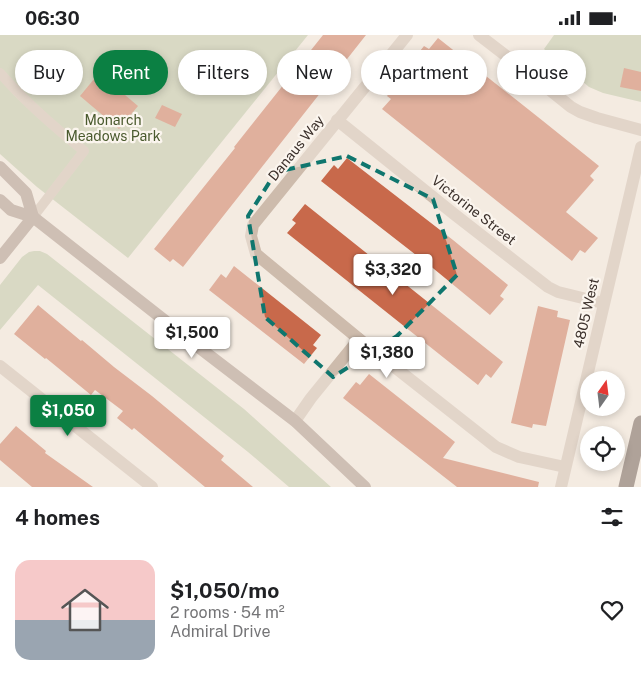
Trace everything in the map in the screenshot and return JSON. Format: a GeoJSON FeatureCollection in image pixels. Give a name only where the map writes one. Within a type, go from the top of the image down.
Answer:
{"type":"FeatureCollection","features":[{"type":"Feature","properties":{"kind":"highway"},"geometry":{"type":"LineString","coordinates":[[626,487],[641,423]]}},
{"type":"Feature","properties":{"kind":"street","name":"Danaus Way"},"geometry":{"type":"LineString","coordinates":[[358,339],[256,254],[251,236],[253,225],[407,35]]}},
{"type":"Feature","properties":{"kind":"street"},"geometry":{"type":"LineString","coordinates":[[479,35],[571,107],[580,112],[641,130]]}},
{"type":"Feature","properties":{"kind":"street","name":"Victorine Street"},"geometry":{"type":"LineString","coordinates":[[337,121],[548,287],[558,292],[603,303]]}},
{"type":"Feature","properties":{"kind":"street","name":"4805 West"},"geometry":{"type":"LineString","coordinates":[[561,487],[641,147]]}},
{"type":"Feature","properties":{"kind":"street"},"geometry":{"type":"LineString","coordinates":[[0,167],[26,193],[33,217]]}},
{"type":"Feature","properties":{"kind":"street"},"geometry":{"type":"LineString","coordinates":[[0,200],[11,209],[33,217],[295,421],[365,487]]}},
{"type":"Feature","properties":{"kind":"street"},"geometry":{"type":"LineString","coordinates":[[0,259],[33,217]]}},
{"type":"Feature","properties":{"kind":"street"},"geometry":{"type":"LineString","coordinates":[[295,421],[358,339],[496,447],[519,457],[565,467]]}},
{"type":"Feature","properties":{"kind":"street"},"geometry":{"type":"LineString","coordinates":[[0,366],[152,487]]}},
{"type":"Feature","properties":{"kind":"lane"},"geometry":{"type":"LineString","coordinates":[[0,73],[14,90],[46,120],[84,151],[33,217]]}},
{"type":"Feature","properties":{"kind":"highlighted area"},"geometry":{"type":"Polygon","coordinates":[[[347,156],[433,199],[457,275],[397,336],[333,377],[265,317],[248,216],[276,172],[347,156]]]}},
{"type":"Feature","properties":{"kind":"green space","name":"Monarch Meadows Park"},"geometry":{"type":"Polygon","coordinates":[[[0,35],[308,35],[296,50],[277,50],[277,73],[267,86],[267,50],[178,50],[178,95],[260,95],[128,258],[37,187],[0,154],[0,35]]]}},
{"type":"Feature","properties":{"kind":"green space"},"geometry":{"type":"Polygon","coordinates":[[[554,35],[641,35],[641,102],[603,93],[586,84],[586,50],[544,49],[554,35]]]}},
{"type":"Feature","properties":{"kind":"green space"},"geometry":{"type":"Polygon","coordinates":[[[34,251],[47,254],[244,409],[331,487],[289,487],[248,452],[38,285],[0,330],[0,285],[22,257],[34,251]]]}},
{"type":"Feature","properties":{"kind":"building"},"geometry":{"type":"Polygon","coordinates":[[[323,35],[366,35],[351,54],[351,50],[311,50],[323,35]]]}},
{"type":"Feature","properties":{"kind":"building"},"geometry":{"type":"Polygon","coordinates":[[[438,38],[453,50],[421,50],[424,46],[429,49],[438,38]]]}},
{"type":"Feature","properties":{"kind":"building"},"geometry":{"type":"Polygon","coordinates":[[[624,68],[641,72],[641,91],[620,87],[624,68]]]}},
{"type":"Feature","properties":{"kind":"building"},"geometry":{"type":"Polygon","coordinates":[[[487,77],[497,85],[497,95],[510,95],[599,166],[590,176],[594,180],[566,212],[598,238],[585,253],[580,250],[572,261],[382,109],[391,99],[387,96],[487,95],[487,77]]]}},
{"type":"Feature","properties":{"kind":"building"},"geometry":{"type":"Polygon","coordinates":[[[93,80],[93,95],[125,95],[138,106],[119,129],[80,96],[83,95],[93,80]]]}},
{"type":"Feature","properties":{"kind":"building"},"geometry":{"type":"Polygon","coordinates":[[[277,93],[277,95],[319,95],[183,267],[173,259],[170,262],[154,249],[277,93]]]}},
{"type":"Feature","properties":{"kind":"building"},"geometry":{"type":"Polygon","coordinates":[[[162,105],[182,114],[175,127],[155,118],[162,105]]]}},
{"type":"Feature","properties":{"kind":"building"},"geometry":{"type":"Polygon","coordinates":[[[347,158],[508,285],[500,296],[504,299],[490,315],[417,255],[321,181],[334,165],[338,169],[347,158]]]}},
{"type":"Feature","properties":{"kind":"building"},"geometry":{"type":"Polygon","coordinates":[[[305,204],[503,362],[491,378],[486,374],[478,385],[287,233],[296,223],[292,220],[305,204]]]}},
{"type":"Feature","properties":{"kind":"building"},"geometry":{"type":"Polygon","coordinates":[[[234,266],[321,335],[313,345],[317,348],[304,364],[209,290],[221,274],[226,278],[234,266]]]}},
{"type":"Feature","properties":{"kind":"building"},"geometry":{"type":"Polygon","coordinates":[[[38,305],[224,456],[221,460],[253,487],[205,487],[134,428],[132,430],[117,418],[123,411],[95,390],[91,395],[14,334],[38,305]]]}},
{"type":"Feature","properties":{"kind":"building"},"geometry":{"type":"Polygon","coordinates":[[[538,306],[558,311],[557,317],[570,320],[546,426],[533,424],[532,428],[511,423],[538,306]]]}},
{"type":"Feature","properties":{"kind":"building"},"geometry":{"type":"Polygon","coordinates":[[[369,374],[455,442],[443,458],[539,482],[538,487],[457,487],[343,398],[356,382],[360,385],[369,374]]]}},
{"type":"Feature","properties":{"kind":"building"},"geometry":{"type":"Polygon","coordinates":[[[16,426],[46,451],[45,453],[93,487],[32,487],[0,460],[0,444],[16,426]]]}}]}
